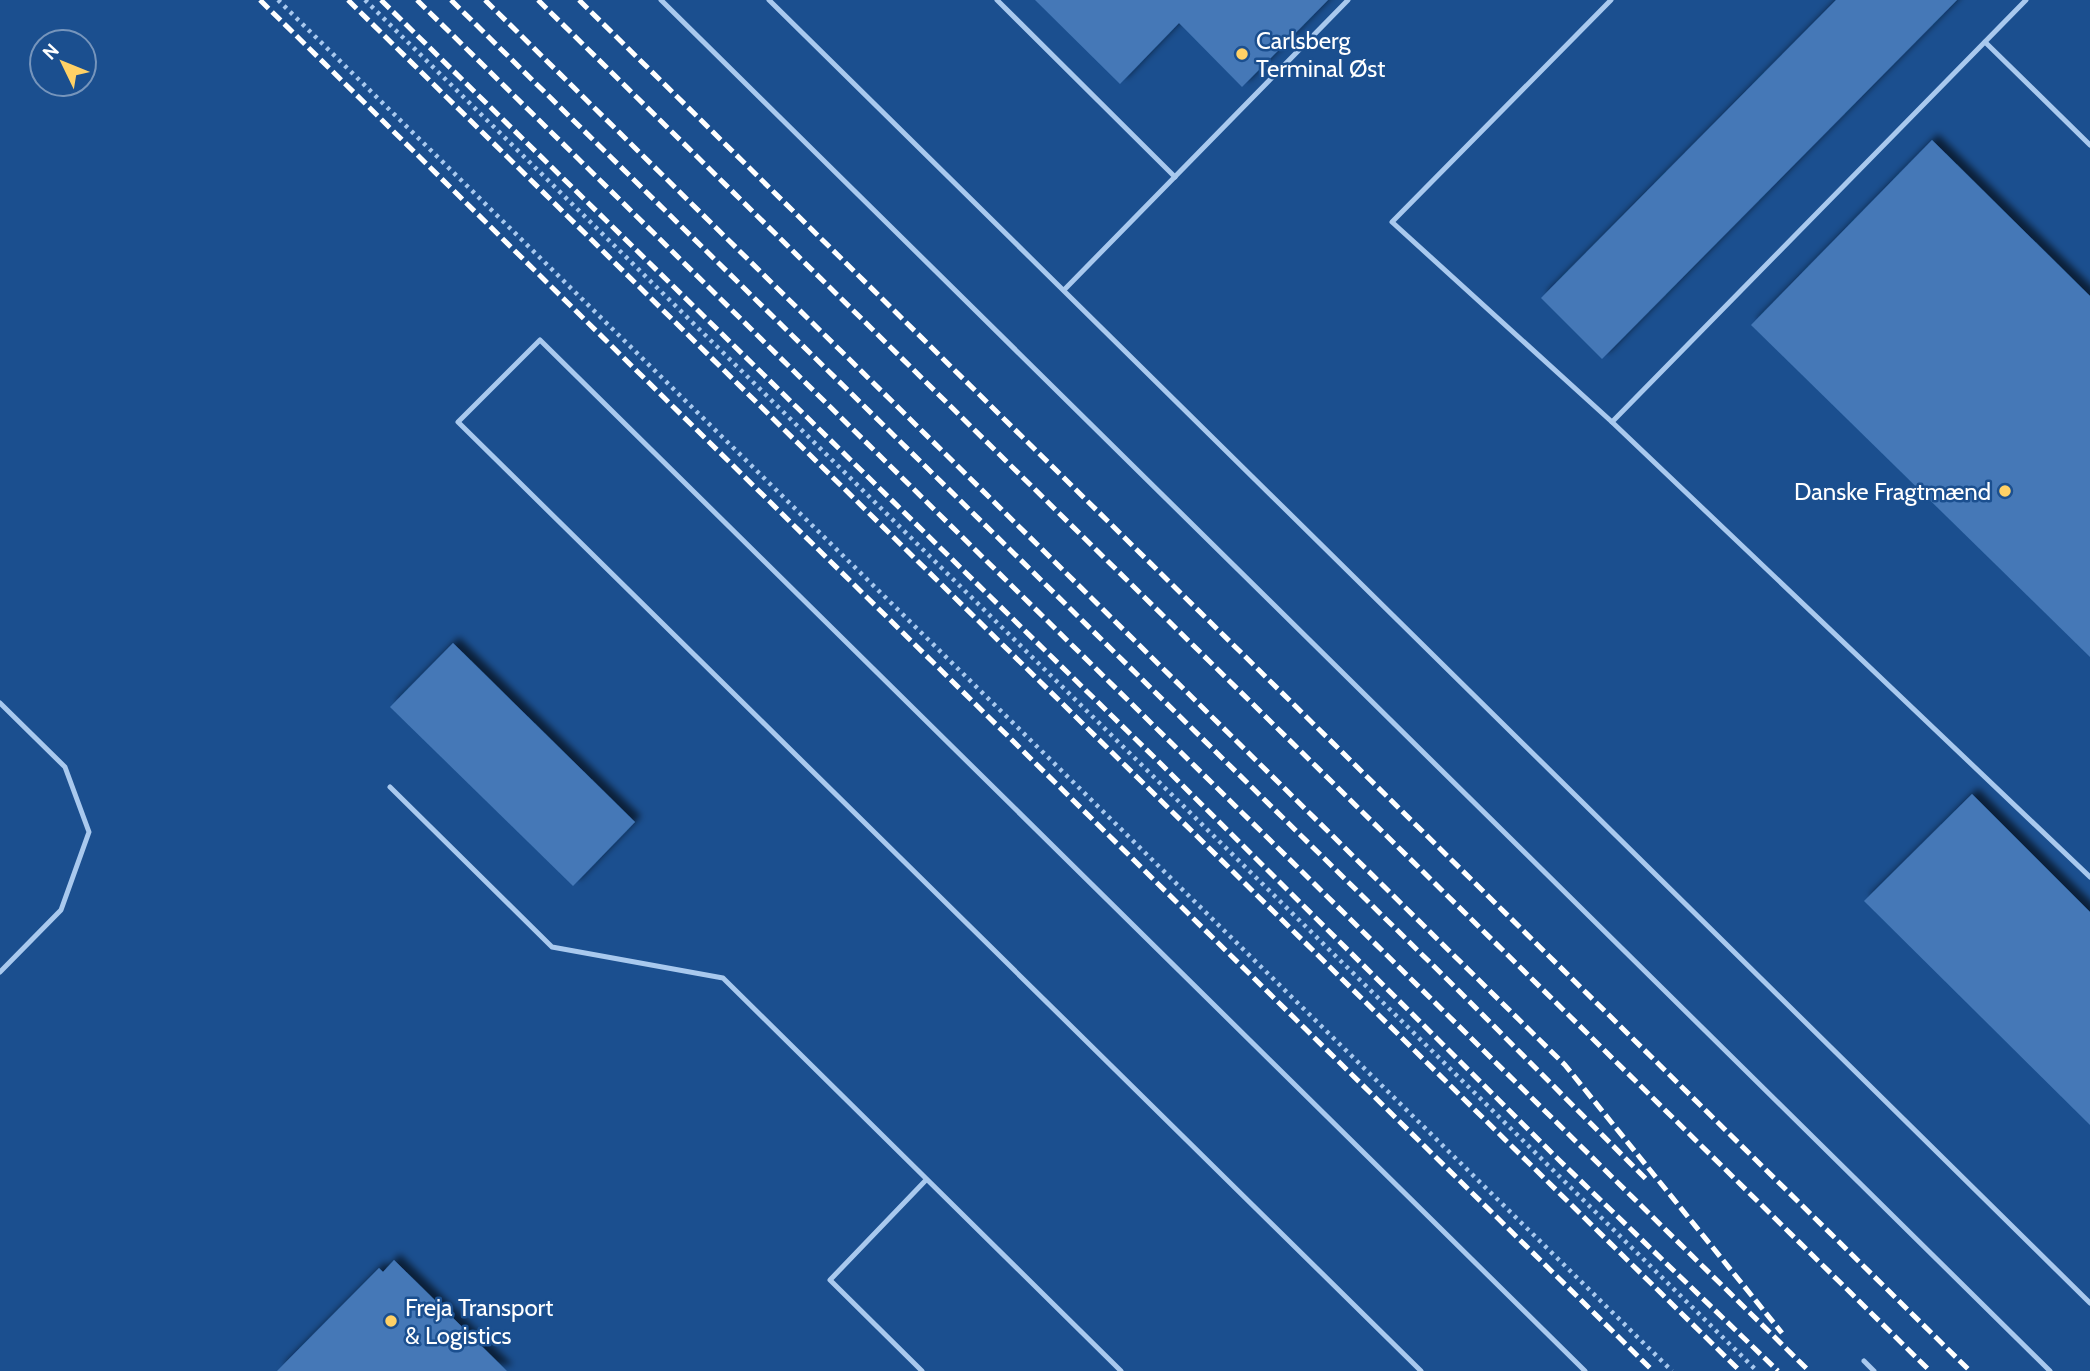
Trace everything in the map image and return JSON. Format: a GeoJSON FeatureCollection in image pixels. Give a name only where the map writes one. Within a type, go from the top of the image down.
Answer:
{"type":"FeatureCollection","features":[{"type":"Feature","properties":{"kind":"lane"},"geometry":{"type":"LineString","coordinates":[[661,0],[2050,1371]]}},
{"type":"Feature","properties":{"kind":"lane"},"geometry":{"type":"LineString","coordinates":[[769,0],[2090,1303]]}},
{"type":"Feature","properties":{"kind":"lane"},"geometry":{"type":"LineString","coordinates":[[997,0],[1175,177]]}},
{"type":"Feature","properties":{"kind":"lane"},"geometry":{"type":"LineString","coordinates":[[1064,290],[1348,0]]}},
{"type":"Feature","properties":{"kind":"lane"},"geometry":{"type":"LineString","coordinates":[[1611,0],[1392,222],[1612,422],[2090,877]]}},
{"type":"Feature","properties":{"kind":"lane"},"geometry":{"type":"LineString","coordinates":[[1612,422],[2026,0]]}},
{"type":"Feature","properties":{"kind":"lane"},"geometry":{"type":"LineString","coordinates":[[1985,42],[2090,145]]}},
{"type":"Feature","properties":{"kind":"lane"},"geometry":{"type":"LineString","coordinates":[[1421,1371],[458,422],[540,340],[1585,1371]]}},
{"type":"Feature","properties":{"kind":"lane"},"geometry":{"type":"LineString","coordinates":[[0,703],[65,767],[89,832],[61,910],[0,972]]}},
{"type":"Feature","properties":{"kind":"lane"},"geometry":{"type":"LineString","coordinates":[[390,787],[552,947],[723,978],[1121,1371]]}},
{"type":"Feature","properties":{"kind":"lane"},"geometry":{"type":"LineString","coordinates":[[922,1371],[830,1280],[926,1180]]}},
{"type":"Feature","properties":{"kind":"lane"},"geometry":{"type":"LineString","coordinates":[[1864,1361],[1874,1371]]}},
{"type":"Feature","properties":{"kind":"path"},"geometry":{"type":"LineString","coordinates":[[278,0],[1672,1371]]}},
{"type":"Feature","properties":{"kind":"path"},"geometry":{"type":"LineString","coordinates":[[365,0],[1757,1371]]}},
{"type":"Feature","properties":{"kind":"building","name":"Carlsberg Terminal Øst"},"geometry":{"type":"Polygon","coordinates":[[[1035,0],[1328,0],[1242,87],[1179,23],[1120,84],[1035,0]]]}},
{"type":"Feature","properties":{"kind":"building"},"geometry":{"type":"Polygon","coordinates":[[[1836,0],[1957,0],[1602,359],[1541,298],[1836,0]]]}},
{"type":"Feature","properties":{"kind":"building","name":"Danske Fragtmænd"},"geometry":{"type":"Polygon","coordinates":[[[1932,140],[2090,296],[2090,657],[1751,325],[1932,140]]]}},
{"type":"Feature","properties":{"kind":"building"},"geometry":{"type":"Polygon","coordinates":[[[453,643],[635,822],[573,886],[390,707],[453,643]]]}},
{"type":"Feature","properties":{"kind":"building"},"geometry":{"type":"Polygon","coordinates":[[[1972,794],[2090,912],[2090,1125],[1864,901],[1972,794]]]}},
{"type":"Feature","properties":{"kind":"building","name":"Freja Transport & Logistics"},"geometry":{"type":"Polygon","coordinates":[[[394,1260],[507,1371],[277,1371],[379,1268],[383,1272],[394,1260]]]}},
{"type":"Feature","properties":{"kind":"railway"},"geometry":{"type":"LineString","coordinates":[[260,0],[1653,1371]]}},
{"type":"Feature","properties":{"kind":"railway"},"geometry":{"type":"LineString","coordinates":[[348,0],[1740,1371]]}},
{"type":"Feature","properties":{"kind":"railway"},"geometry":{"type":"LineString","coordinates":[[381,0],[1159,762],[1560,1161],[1778,1371]]}},
{"type":"Feature","properties":{"kind":"railway"},"geometry":{"type":"LineString","coordinates":[[417,0],[1809,1371]]}},
{"type":"Feature","properties":{"kind":"railway"},"geometry":{"type":"LineString","coordinates":[[451,0],[1455,987],[1648,1181]]}},
{"type":"Feature","properties":{"kind":"railway"},"geometry":{"type":"LineString","coordinates":[[485,0],[1565,1065],[1782,1333]]}},
{"type":"Feature","properties":{"kind":"railway"},"geometry":{"type":"LineString","coordinates":[[538,0],[1930,1371]]}},
{"type":"Feature","properties":{"kind":"railway"},"geometry":{"type":"LineString","coordinates":[[579,0],[1970,1371]]}},
{"type":"Feature","properties":{"kind":"place","name":"Carlsberg Terminal Øst"},"geometry":{"type":"Point","coordinates":[1242,54]}},
{"type":"Feature","properties":{"kind":"place","name":"Danske Fragtmænd"},"geometry":{"type":"Point","coordinates":[2005,491]}},
{"type":"Feature","properties":{"kind":"place","name":"Freja Transport & Logistics"},"geometry":{"type":"Point","coordinates":[391,1321]}}]}
